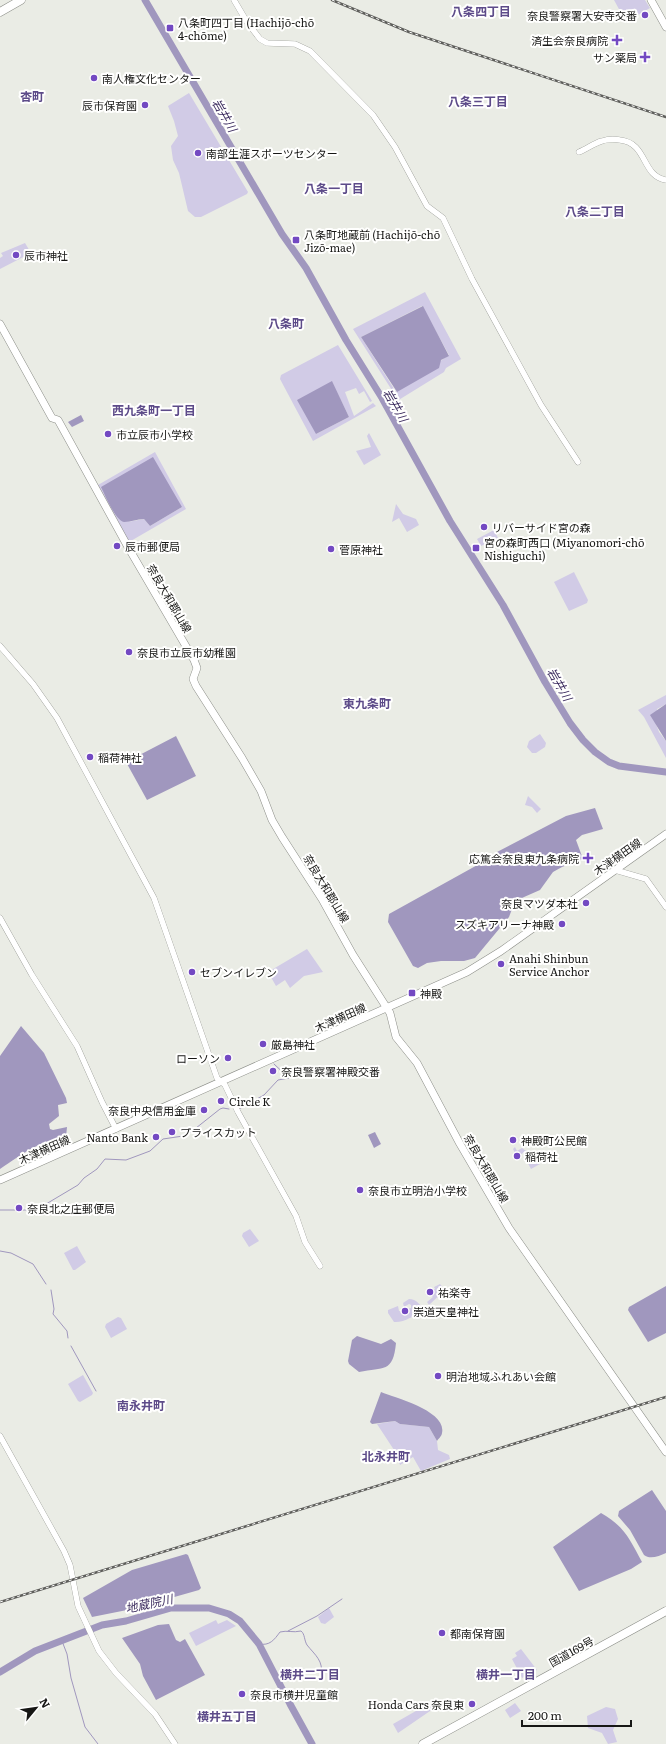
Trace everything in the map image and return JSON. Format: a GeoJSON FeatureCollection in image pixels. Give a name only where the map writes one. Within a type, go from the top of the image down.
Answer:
{"type":"FeatureCollection","features":[{"type":"Feature","properties":{"kind":"highway"},"geometry":{"type":"LineString","coordinates":[[0,6],[10,0]]}},
{"type":"Feature","properties":{"kind":"highway"},"geometry":{"type":"LineString","coordinates":[[0,12],[21,0]]}},
{"type":"Feature","properties":{"kind":"highway","name":"国道169号"},"geometry":{"type":"LineString","coordinates":[[423,1744],[666,1611]]}},
{"type":"Feature","properties":{"kind":"main road"},"geometry":{"type":"LineString","coordinates":[[651,0],[666,27]]}},
{"type":"Feature","properties":{"kind":"main road","name":"奈良大和郡山線"},"geometry":{"type":"LineString","coordinates":[[0,324],[52,418],[58,420],[128,548],[194,660],[198,668],[193,679],[196,686],[242,758],[261,791],[272,820],[282,837],[318,893],[353,955],[387,1008],[392,1017],[396,1037],[417,1063],[462,1149],[509,1228],[666,1452]]}},
{"type":"Feature","properties":{"kind":"main road","name":"木津横田線"},"geometry":{"type":"LineString","coordinates":[[0,1180],[467,972],[483,963],[666,834]]}},
{"type":"Feature","properties":{"kind":"street"},"geometry":{"type":"LineString","coordinates":[[234,0],[247,22],[260,39],[267,43],[295,44],[310,51],[373,115],[395,148],[427,206],[443,218],[472,279],[541,405],[578,462]]}},
{"type":"Feature","properties":{"kind":"street"},"geometry":{"type":"LineString","coordinates":[[580,152],[601,141],[612,139],[626,140],[634,144],[638,149],[652,173],[657,177],[666,180]]}},
{"type":"Feature","properties":{"kind":"street"},"geometry":{"type":"LineString","coordinates":[[0,646],[36,688],[57,718],[147,884],[162,919],[217,1078],[225,1085],[238,1112],[296,1216],[304,1242],[320,1266]]}},
{"type":"Feature","properties":{"kind":"street"},"geometry":{"type":"LineString","coordinates":[[615,870],[646,879],[666,907]]}},
{"type":"Feature","properties":{"kind":"street"},"geometry":{"type":"LineString","coordinates":[[0,918],[32,975],[77,1046],[116,1129]]}},
{"type":"Feature","properties":{"kind":"street"},"geometry":{"type":"LineString","coordinates":[[0,1436],[64,1551],[70,1566],[78,1606],[99,1651],[108,1664],[155,1714],[175,1744]]}},
{"type":"Feature","properties":{"kind":"shaded area"},"geometry":{"type":"Polygon","coordinates":[[[614,0],[645,0],[650,8],[626,22],[614,0]]]}},
{"type":"Feature","properties":{"kind":"shaded area","name":"南部生涯スポーツセンター"},"geometry":{"type":"Polygon","coordinates":[[[189,93],[248,192],[247,194],[201,217],[195,217],[188,211],[179,173],[173,160],[171,146],[178,136],[168,106],[189,93]]]}},
{"type":"Feature","properties":{"kind":"shaded area"},"geometry":{"type":"Polygon","coordinates":[[[25,243],[31,253],[0,269],[0,258],[3,256],[1,253],[25,243]]]}},
{"type":"Feature","properties":{"kind":"shaded area"},"geometry":{"type":"Polygon","coordinates":[[[425,292],[461,359],[446,368],[444,372],[397,401],[395,395],[353,329],[425,292]],[[422,306],[361,337],[396,392],[449,355],[422,306]]]}},
{"type":"Feature","properties":{"kind":"shaded area"},"geometry":{"type":"Polygon","coordinates":[[[338,345],[372,401],[370,402],[364,391],[359,394],[356,388],[345,392],[354,416],[373,403],[376,406],[313,441],[280,379],[281,375],[338,345]],[[332,382],[316,434],[349,417],[332,382]]]}},
{"type":"Feature","properties":{"kind":"shaded area"},"geometry":{"type":"Polygon","coordinates":[[[369,433],[381,455],[364,465],[356,451],[371,447],[367,436],[369,433]]]}},
{"type":"Feature","properties":{"kind":"shaded area"},"geometry":{"type":"Polygon","coordinates":[[[155,452],[186,509],[129,542],[98,485],[155,452]],[[182,507],[127,522],[144,519],[150,526],[182,507]]]}},
{"type":"Feature","properties":{"kind":"shaded area"},"geometry":{"type":"Polygon","coordinates":[[[396,504],[403,514],[416,519],[419,525],[407,532],[399,518],[392,522],[396,504]]]}},
{"type":"Feature","properties":{"kind":"shaded area"},"geometry":{"type":"Polygon","coordinates":[[[494,530],[498,538],[481,546],[477,539],[494,530]]]}},
{"type":"Feature","properties":{"kind":"shaded area"},"geometry":{"type":"Polygon","coordinates":[[[574,572],[588,600],[587,603],[569,611],[554,582],[574,572]]]}},
{"type":"Feature","properties":{"kind":"shaded area"},"geometry":{"type":"Polygon","coordinates":[[[666,695],[666,704],[657,709],[656,724],[659,732],[666,741],[666,758],[644,717],[638,710],[666,695]]]}},
{"type":"Feature","properties":{"kind":"shaded area"},"geometry":{"type":"Polygon","coordinates":[[[540,734],[546,743],[545,747],[536,753],[532,753],[527,747],[529,741],[540,734]]]}},
{"type":"Feature","properties":{"kind":"shaded area"},"geometry":{"type":"Polygon","coordinates":[[[528,796],[541,809],[537,813],[532,807],[525,805],[528,796]]]}},
{"type":"Feature","properties":{"kind":"shaded area"},"geometry":{"type":"Polygon","coordinates":[[[307,949],[323,972],[304,976],[290,988],[285,980],[276,986],[268,972],[307,949]]]}},
{"type":"Feature","properties":{"kind":"shaded area"},"geometry":{"type":"Polygon","coordinates":[[[515,1147],[517,1151],[522,1148],[526,1151],[517,1157],[513,1149],[515,1147]]]}},
{"type":"Feature","properties":{"kind":"shaded area"},"geometry":{"type":"Polygon","coordinates":[[[533,1153],[540,1164],[531,1169],[524,1156],[533,1153]]]}},
{"type":"Feature","properties":{"kind":"shaded area"},"geometry":{"type":"Polygon","coordinates":[[[250,1229],[259,1241],[249,1247],[242,1236],[243,1233],[250,1229]]]}},
{"type":"Feature","properties":{"kind":"shaded area"},"geometry":{"type":"Polygon","coordinates":[[[77,1246],[86,1262],[73,1270],[64,1253],[77,1246]]]}},
{"type":"Feature","properties":{"kind":"shaded area"},"geometry":{"type":"Polygon","coordinates":[[[440,1284],[445,1290],[429,1305],[427,1302],[433,1297],[429,1293],[435,1289],[434,1287],[440,1284]]]}},
{"type":"Feature","properties":{"kind":"shaded area","name":"崇道天皇神社"},"geometry":{"type":"Polygon","coordinates":[[[409,1299],[418,1303],[423,1312],[405,1320],[394,1322],[388,1313],[388,1310],[398,1306],[399,1311],[406,1312],[407,1309],[411,1308],[411,1305],[409,1304],[404,1307],[403,1303],[409,1299]]]}},
{"type":"Feature","properties":{"kind":"shaded area"},"geometry":{"type":"Polygon","coordinates":[[[118,1317],[121,1318],[127,1329],[111,1338],[105,1327],[106,1324],[118,1317]]]}},
{"type":"Feature","properties":{"kind":"shaded area"},"geometry":{"type":"Polygon","coordinates":[[[83,1375],[93,1393],[80,1402],[68,1384],[83,1375]]]}},
{"type":"Feature","properties":{"kind":"shaded area"},"geometry":{"type":"Polygon","coordinates":[[[395,1421],[400,1424],[429,1427],[437,1441],[438,1450],[449,1455],[450,1459],[421,1471],[413,1457],[400,1465],[396,1453],[377,1424],[395,1421]]]}},
{"type":"Feature","properties":{"kind":"shaded area"},"geometry":{"type":"Polygon","coordinates":[[[329,1608],[334,1617],[325,1624],[321,1623],[318,1617],[329,1608]]]}},
{"type":"Feature","properties":{"kind":"shaded area"},"geometry":{"type":"Polygon","coordinates":[[[216,1620],[218,1624],[227,1620],[236,1626],[196,1646],[189,1633],[216,1620]]]}},
{"type":"Feature","properties":{"kind":"shaded area"},"geometry":{"type":"Polygon","coordinates":[[[521,1649],[537,1670],[522,1678],[512,1659],[517,1656],[515,1653],[521,1649]]]}},
{"type":"Feature","properties":{"kind":"shaded area"},"geometry":{"type":"Polygon","coordinates":[[[430,1703],[433,1709],[398,1733],[393,1724],[430,1703]]]}},
{"type":"Feature","properties":{"kind":"shaded area"},"geometry":{"type":"Polygon","coordinates":[[[515,1703],[521,1711],[510,1718],[505,1710],[515,1703]]]}},
{"type":"Feature","properties":{"kind":"shaded area"},"geometry":{"type":"Polygon","coordinates":[[[606,1707],[615,1709],[618,1719],[613,1730],[617,1742],[608,1744],[602,1733],[588,1728],[587,1716],[606,1707]]]}},
{"type":"Feature","properties":{"kind":"water"},"geometry":{"type":"Polygon","coordinates":[[[423,306],[449,356],[441,360],[439,368],[397,392],[361,337],[423,306]]]}},
{"type":"Feature","properties":{"kind":"water"},"geometry":{"type":"Polygon","coordinates":[[[332,381],[349,417],[316,434],[297,400],[332,381]]]}},
{"type":"Feature","properties":{"kind":"water"},"geometry":{"type":"Polygon","coordinates":[[[81,415],[84,421],[72,427],[68,422],[81,415]]]}},
{"type":"Feature","properties":{"kind":"water"},"geometry":{"type":"Polygon","coordinates":[[[153,457],[182,507],[150,526],[144,519],[124,522],[117,517],[101,487],[153,457]]]}},
{"type":"Feature","properties":{"kind":"water"},"geometry":{"type":"Polygon","coordinates":[[[666,704],[666,741],[650,715],[666,704]]]}},
{"type":"Feature","properties":{"kind":"water"},"geometry":{"type":"Polygon","coordinates":[[[176,736],[196,776],[147,800],[126,762],[176,736]]]}},
{"type":"Feature","properties":{"kind":"water"},"geometry":{"type":"Polygon","coordinates":[[[595,808],[603,829],[582,835],[576,840],[583,859],[553,872],[540,890],[515,901],[509,917],[475,958],[464,961],[441,961],[427,963],[418,968],[413,966],[388,922],[389,914],[490,858],[497,852],[566,816],[595,808]]]}},
{"type":"Feature","properties":{"kind":"water"},"geometry":{"type":"Polygon","coordinates":[[[21,1026],[44,1053],[66,1098],[67,1103],[58,1105],[59,1116],[49,1124],[50,1129],[53,1130],[67,1127],[66,1137],[39,1145],[0,1169],[0,1056],[21,1026]]]}},
{"type":"Feature","properties":{"kind":"water"},"geometry":{"type":"Polygon","coordinates":[[[375,1132],[381,1144],[374,1148],[368,1135],[375,1132]]]}},
{"type":"Feature","properties":{"kind":"water"},"geometry":{"type":"Polygon","coordinates":[[[666,1286],[666,1333],[648,1342],[628,1310],[629,1307],[666,1286]]]}},
{"type":"Feature","properties":{"kind":"water"},"geometry":{"type":"Polygon","coordinates":[[[357,1336],[381,1344],[391,1339],[396,1343],[395,1353],[390,1364],[381,1369],[359,1372],[349,1364],[348,1361],[352,1340],[357,1336]]]}},
{"type":"Feature","properties":{"kind":"water"},"geometry":{"type":"Polygon","coordinates":[[[381,1392],[419,1406],[437,1418],[441,1425],[442,1433],[437,1441],[429,1427],[400,1424],[395,1421],[372,1424],[370,1422],[381,1392]]]}},
{"type":"Feature","properties":{"kind":"water"},"geometry":{"type":"Polygon","coordinates":[[[652,1490],[666,1511],[666,1553],[649,1557],[644,1555],[630,1530],[618,1516],[619,1511],[652,1490]]]}},
{"type":"Feature","properties":{"kind":"water"},"geometry":{"type":"Polygon","coordinates":[[[601,1513],[621,1528],[630,1540],[642,1562],[631,1569],[579,1591],[553,1547],[601,1513]]]}},
{"type":"Feature","properties":{"kind":"water"},"geometry":{"type":"Polygon","coordinates":[[[186,1554],[188,1555],[201,1588],[199,1590],[132,1609],[92,1617],[83,1598],[132,1570],[186,1554]]]}},
{"type":"Feature","properties":{"kind":"water"},"geometry":{"type":"Polygon","coordinates":[[[169,1624],[176,1640],[180,1642],[185,1639],[205,1675],[156,1700],[143,1676],[140,1664],[122,1638],[158,1625],[169,1624]]]}},
{"type":"Feature","properties":{"kind":"waterway","name":"岩井川"},"geometry":{"type":"LineString","coordinates":[[145,0],[282,234],[306,268],[346,340],[382,398],[450,521],[503,605],[545,682],[570,723],[583,740],[595,752],[609,762],[619,766],[666,772]]}},
{"type":"Feature","properties":{"kind":"waterway"},"geometry":{"type":"LineString","coordinates":[[239,1109],[264,1095],[278,1080],[289,1078],[274,1064]]}},
{"type":"Feature","properties":{"kind":"waterway"},"geometry":{"type":"LineString","coordinates":[[0,1210],[29,1210],[41,1207],[78,1185],[84,1178],[97,1169],[105,1159],[126,1160],[150,1151],[163,1139],[183,1136],[191,1132],[220,1109],[229,1109]]}},
{"type":"Feature","properties":{"kind":"waterway"},"geometry":{"type":"LineString","coordinates":[[0,1251],[11,1253],[33,1264],[46,1284]]}},
{"type":"Feature","properties":{"kind":"waterway"},"geometry":{"type":"LineString","coordinates":[[51,1290],[54,1309],[53,1314],[67,1331],[68,1338]]}},
{"type":"Feature","properties":{"kind":"waterway"},"geometry":{"type":"LineString","coordinates":[[71,1346],[96,1391]]}},
{"type":"Feature","properties":{"kind":"waterway"},"geometry":{"type":"LineString","coordinates":[[288,1631],[317,1616],[342,1599]]}},
{"type":"Feature","properties":{"kind":"waterway","name":"地蔵院川"},"geometry":{"type":"LineString","coordinates":[[0,1672],[35,1651],[102,1625],[126,1621],[171,1608],[209,1608],[229,1614],[240,1621],[259,1644],[312,1744]]}},
{"type":"Feature","properties":{"kind":"waterway"},"geometry":{"type":"LineString","coordinates":[[259,1644],[269,1643],[274,1640],[280,1632],[301,1631],[307,1645],[320,1662],[322,1670],[321,1675]]}},
{"type":"Feature","properties":{"kind":"waterway"},"geometry":{"type":"LineString","coordinates":[[62,1641],[67,1654],[71,1678],[85,1727],[98,1744]]}},
{"type":"Feature","properties":{"kind":"railway"},"geometry":{"type":"LineString","coordinates":[[332,0],[409,32],[666,117]]}},
{"type":"Feature","properties":{"kind":"railway"},"geometry":{"type":"LineString","coordinates":[[0,1602],[666,1397]]}},
{"type":"Feature","properties":{"kind":"place","name":"奈良警察署大安寺交番"},"geometry":{"type":"Point","coordinates":[645,15]}},
{"type":"Feature","properties":{"kind":"place","name":"八条町四丁目 (Hachijō-chō 4-chōme)"},"geometry":{"type":"Point","coordinates":[170,28]}},
{"type":"Feature","properties":{"kind":"place","name":"済生会奈良病院"},"geometry":{"type":"Point","coordinates":[617,40]}},
{"type":"Feature","properties":{"kind":"place","name":"サン薬局"},"geometry":{"type":"Point","coordinates":[645,57]}},
{"type":"Feature","properties":{"kind":"place","name":"南人権文化センター"},"geometry":{"type":"Point","coordinates":[94,78]}},
{"type":"Feature","properties":{"kind":"place","name":"辰市保育園"},"geometry":{"type":"Point","coordinates":[145,105]}},
{"type":"Feature","properties":{"kind":"place","name":"南部生涯スポーツセンター"},"geometry":{"type":"Point","coordinates":[198,153]}},
{"type":"Feature","properties":{"kind":"place","name":"八条町地蔵前 (Hachijō-chō Jizō-mae)"},"geometry":{"type":"Point","coordinates":[296,240]}},
{"type":"Feature","properties":{"kind":"place","name":"辰市神社"},"geometry":{"type":"Point","coordinates":[16,255]}},
{"type":"Feature","properties":{"kind":"place","name":"市立辰市小学校"},"geometry":{"type":"Point","coordinates":[108,434]}},
{"type":"Feature","properties":{"kind":"place","name":"リバーサイド宮の森"},"geometry":{"type":"Point","coordinates":[484,527]}},
{"type":"Feature","properties":{"kind":"place","name":"辰市郵便局"},"geometry":{"type":"Point","coordinates":[117,546]}},
{"type":"Feature","properties":{"kind":"place","name":"宮の森町西口 (Miyanomori-chō Nishiguchi)"},"geometry":{"type":"Point","coordinates":[476,548]}},
{"type":"Feature","properties":{"kind":"place","name":"菅原神社"},"geometry":{"type":"Point","coordinates":[331,549]}},
{"type":"Feature","properties":{"kind":"place","name":"奈良市立辰市幼稚園"},"geometry":{"type":"Point","coordinates":[129,652]}},
{"type":"Feature","properties":{"kind":"place","name":"稲荷神社"},"geometry":{"type":"Point","coordinates":[90,757]}},
{"type":"Feature","properties":{"kind":"place","name":"応篤会奈良東九条病院"},"geometry":{"type":"Point","coordinates":[588,858]}},
{"type":"Feature","properties":{"kind":"place","name":"奈良マツダ本社"},"geometry":{"type":"Point","coordinates":[586,903]}},
{"type":"Feature","properties":{"kind":"place","name":"スズキアリーナ神殿"},"geometry":{"type":"Point","coordinates":[562,924]}},
{"type":"Feature","properties":{"kind":"place","name":"Anahi Shinbun Service Anchor"},"geometry":{"type":"Point","coordinates":[501,964]}},
{"type":"Feature","properties":{"kind":"place","name":"セブンイレブン"},"geometry":{"type":"Point","coordinates":[192,972]}},
{"type":"Feature","properties":{"kind":"place","name":"神殿"},"geometry":{"type":"Point","coordinates":[412,993]}},
{"type":"Feature","properties":{"kind":"place","name":"厳島神社"},"geometry":{"type":"Point","coordinates":[263,1044]}},
{"type":"Feature","properties":{"kind":"place","name":"ローソン"},"geometry":{"type":"Point","coordinates":[228,1058]}},
{"type":"Feature","properties":{"kind":"place","name":"奈良警察署神殿交番"},"geometry":{"type":"Point","coordinates":[273,1071]}},
{"type":"Feature","properties":{"kind":"place","name":"Circle K"},"geometry":{"type":"Point","coordinates":[221,1101]}},
{"type":"Feature","properties":{"kind":"place","name":"奈良中央信用金庫"},"geometry":{"type":"Point","coordinates":[204,1110]}},
{"type":"Feature","properties":{"kind":"place","name":"プライスカット"},"geometry":{"type":"Point","coordinates":[172,1132]}},
{"type":"Feature","properties":{"kind":"place","name":"Nanto Bank"},"geometry":{"type":"Point","coordinates":[156,1137]}},
{"type":"Feature","properties":{"kind":"place","name":"神殿町公民館"},"geometry":{"type":"Point","coordinates":[513,1140]}},
{"type":"Feature","properties":{"kind":"place","name":"稲荷社"},"geometry":{"type":"Point","coordinates":[517,1156]}},
{"type":"Feature","properties":{"kind":"place","name":"奈良市立明治小学校"},"geometry":{"type":"Point","coordinates":[360,1190]}},
{"type":"Feature","properties":{"kind":"place","name":"奈良北之庄郵便局"},"geometry":{"type":"Point","coordinates":[19,1208]}},
{"type":"Feature","properties":{"kind":"place","name":"祐楽寺"},"geometry":{"type":"Point","coordinates":[430,1292]}},
{"type":"Feature","properties":{"kind":"place","name":"崇道天皇神社"},"geometry":{"type":"Point","coordinates":[405,1311]}},
{"type":"Feature","properties":{"kind":"place","name":"明治地域ふれあい会館"},"geometry":{"type":"Point","coordinates":[438,1376]}},
{"type":"Feature","properties":{"kind":"place","name":"都南保育園"},"geometry":{"type":"Point","coordinates":[442,1633]}},
{"type":"Feature","properties":{"kind":"place","name":"奈良市横井児童館"},"geometry":{"type":"Point","coordinates":[242,1694]}},
{"type":"Feature","properties":{"kind":"place","name":"Honda Cars 奈良東"},"geometry":{"type":"Point","coordinates":[472,1704]}},
{"type":"Feature","properties":{"kind":"district","name":"八条四丁目"},"geometry":{"type":"Point","coordinates":[481,11]}},
{"type":"Feature","properties":{"kind":"district","name":"杏町"},"geometry":{"type":"Point","coordinates":[32,96]}},
{"type":"Feature","properties":{"kind":"district","name":"八条三丁目"},"geometry":{"type":"Point","coordinates":[478,101]}},
{"type":"Feature","properties":{"kind":"district","name":"八条一丁目"},"geometry":{"type":"Point","coordinates":[334,188]}},
{"type":"Feature","properties":{"kind":"district","name":"八条二丁目"},"geometry":{"type":"Point","coordinates":[595,211]}},
{"type":"Feature","properties":{"kind":"district","name":"八条町"},"geometry":{"type":"Point","coordinates":[286,323]}},
{"type":"Feature","properties":{"kind":"district","name":"西九条町一丁目"},"geometry":{"type":"Point","coordinates":[154,410]}},
{"type":"Feature","properties":{"kind":"district","name":"東九条町"},"geometry":{"type":"Point","coordinates":[367,703]}},
{"type":"Feature","properties":{"kind":"district","name":"南永井町"},"geometry":{"type":"Point","coordinates":[141,1405]}},
{"type":"Feature","properties":{"kind":"district","name":"北永井町"},"geometry":{"type":"Point","coordinates":[386,1456]}},
{"type":"Feature","properties":{"kind":"district","name":"横井二丁目"},"geometry":{"type":"Point","coordinates":[310,1674]}},
{"type":"Feature","properties":{"kind":"district","name":"横井一丁目"},"geometry":{"type":"Point","coordinates":[506,1674]}},
{"type":"Feature","properties":{"kind":"district","name":"横井五丁目"},"geometry":{"type":"Point","coordinates":[227,1716]}}]}
